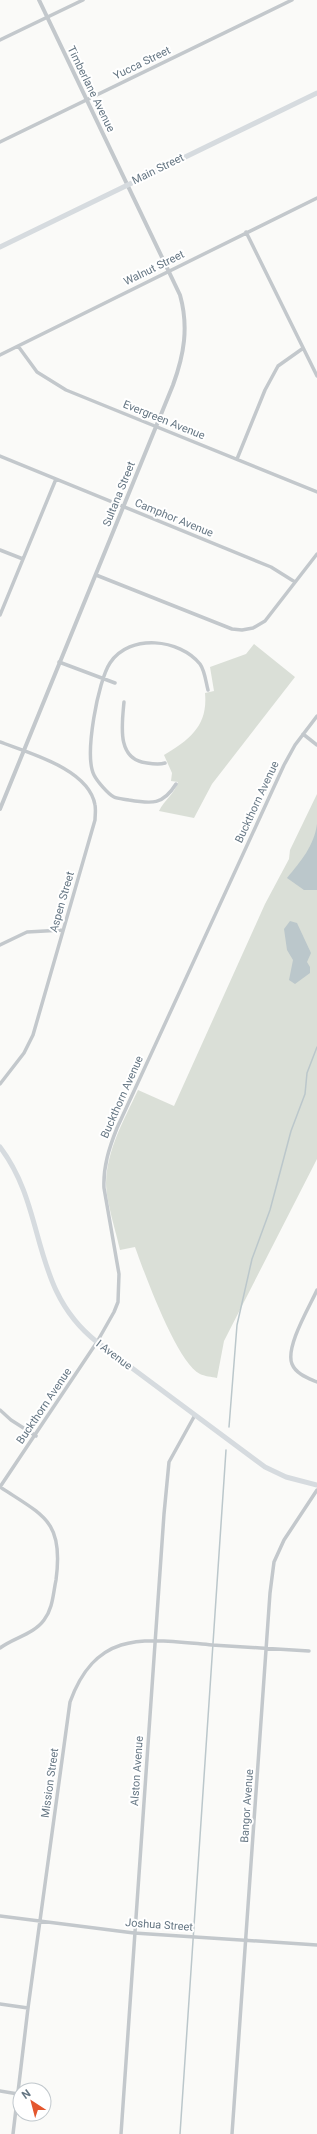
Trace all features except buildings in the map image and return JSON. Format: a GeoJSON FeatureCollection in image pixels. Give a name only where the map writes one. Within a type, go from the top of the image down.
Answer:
{"type":"FeatureCollection","features":[{"type":"Feature","properties":{"kind":"main road","name":"Main Street"},"geometry":{"type":"LineString","coordinates":[[0,247],[317,93]]}},
{"type":"Feature","properties":{"kind":"main road","name":"I Avenue"},"geometry":{"type":"LineString","coordinates":[[0,1147],[11,1162],[22,1184],[47,1268],[60,1301],[76,1323],[98,1342],[274,1473],[317,1485]]}},
{"type":"Feature","properties":{"kind":"street","name":"Timberlane Avenue"},"geometry":{"type":"LineString","coordinates":[[39,0],[127,184]]}},
{"type":"Feature","properties":{"kind":"street"},"geometry":{"type":"LineString","coordinates":[[0,40],[83,0]]}},
{"type":"Feature","properties":{"kind":"street","name":"Yucca Street"},"geometry":{"type":"LineString","coordinates":[[0,142],[292,0]]}},
{"type":"Feature","properties":{"kind":"street","name":"Sultana Street"},"geometry":{"type":"LineString","coordinates":[[0,809],[59,662],[157,427],[173,385],[185,343],[183,306],[127,184]]}},
{"type":"Feature","properties":{"kind":"street","name":"Walnut Street"},"geometry":{"type":"LineString","coordinates":[[0,355],[317,198]]}},
{"type":"Feature","properties":{"kind":"street"},"geometry":{"type":"LineString","coordinates":[[246,232],[302,349],[317,376]]}},
{"type":"Feature","properties":{"kind":"street","name":"Evergreen Avenue"},"geometry":{"type":"LineString","coordinates":[[18,346],[36,372],[66,390],[317,492]]}},
{"type":"Feature","properties":{"kind":"street"},"geometry":{"type":"LineString","coordinates":[[237,459],[265,390],[278,366],[302,349]]}},
{"type":"Feature","properties":{"kind":"street","name":"Camphor Avenue"},"geometry":{"type":"LineString","coordinates":[[0,456],[271,566],[295,582]]}},
{"type":"Feature","properties":{"kind":"street"},"geometry":{"type":"LineString","coordinates":[[0,615],[56,479]]}},
{"type":"Feature","properties":{"kind":"street"},"geometry":{"type":"LineString","coordinates":[[0,550],[23,559]]}},
{"type":"Feature","properties":{"kind":"street"},"geometry":{"type":"LineString","coordinates":[[96,575],[209,621],[232,629],[242,630],[253,628],[265,621],[317,554]]}},
{"type":"Feature","properties":{"kind":"street"},"geometry":{"type":"LineString","coordinates":[[176,784],[168,796],[157,802],[145,803],[114,797],[94,775],[91,763],[92,732],[97,697],[110,662],[124,650],[144,642],[171,645],[188,652],[201,666],[208,690]]}},
{"type":"Feature","properties":{"kind":"street"},"geometry":{"type":"LineString","coordinates":[[59,662],[115,683]]}},
{"type":"Feature","properties":{"kind":"street"},"geometry":{"type":"LineString","coordinates":[[124,702],[121,733],[128,752],[140,763],[161,765],[165,763]]}},
{"type":"Feature","properties":{"kind":"street","name":"Buckthorn Avenue"},"geometry":{"type":"LineString","coordinates":[[0,1487],[36,1436],[98,1342],[114,1312],[119,1288],[118,1263],[104,1188],[104,1176],[108,1152],[117,1128],[289,755],[317,716]]}},
{"type":"Feature","properties":{"kind":"street"},"geometry":{"type":"LineString","coordinates":[[303,734],[317,745]]}},
{"type":"Feature","properties":{"kind":"street","name":"Aspen Street"},"geometry":{"type":"LineString","coordinates":[[0,742],[24,751],[78,776],[88,790],[95,804],[95,820],[33,1036],[24,1053],[0,1084]]}},
{"type":"Feature","properties":{"kind":"street"},"geometry":{"type":"LineString","coordinates":[[0,945],[28,932],[63,930]]}},
{"type":"Feature","properties":{"kind":"street"},"geometry":{"type":"LineString","coordinates":[[317,1290],[294,1339],[290,1353],[292,1364],[302,1375],[317,1382]]}},
{"type":"Feature","properties":{"kind":"street"},"geometry":{"type":"LineString","coordinates":[[0,1410],[11,1420],[36,1436]]}},
{"type":"Feature","properties":{"kind":"street","name":"Alston Avenue"},"geometry":{"type":"LineString","coordinates":[[121,2134],[134,1932],[169,1462],[195,1415]]}},
{"type":"Feature","properties":{"kind":"street"},"geometry":{"type":"LineString","coordinates":[[0,1487],[42,1515],[55,1532],[58,1560],[52,1606],[43,1621],[0,1648]]}},
{"type":"Feature","properties":{"kind":"street","name":"Bangor Avenue"},"geometry":{"type":"LineString","coordinates":[[232,2134],[266,1649],[274,1562],[284,1540],[317,1490]]}},
{"type":"Feature","properties":{"kind":"street","name":"Mission Street"},"geometry":{"type":"LineString","coordinates":[[19,2082],[28,2008],[70,1702],[78,1681],[90,1665],[106,1652],[128,1642],[156,1640],[309,1651]]}},
{"type":"Feature","properties":{"kind":"street","name":"Joshua Street"},"geometry":{"type":"LineString","coordinates":[[0,1916],[40,1922],[134,1932],[246,1942],[317,1945]]}},
{"type":"Feature","properties":{"kind":"street"},"geometry":{"type":"LineString","coordinates":[[0,2004],[28,2008]]}},
{"type":"Feature","properties":{"kind":"street"},"geometry":{"type":"LineString","coordinates":[[0,2091],[12,2093]]}},
{"type":"Feature","properties":{"kind":"street","name":"Mission Street"},"geometry":{"type":"LineString","coordinates":[[13,2134],[14,2122]]}},
{"type":"Feature","properties":{"kind":"shaded area"},"geometry":{"type":"Polygon","coordinates":[[[254,644],[295,677],[212,784],[194,818],[159,811],[178,782],[171,781],[172,773],[164,755],[190,737],[196,730],[204,714],[205,693],[214,691],[210,667],[246,654],[254,644]]]}},
{"type":"Feature","properties":{"kind":"shaded area"},"geometry":{"type":"Polygon","coordinates":[[[317,794],[317,1159],[224,1341],[217,1378],[200,1374],[191,1366],[181,1353],[162,1316],[135,1247],[120,1250],[106,1190],[109,1158],[117,1135],[138,1090],[174,1106],[265,904],[289,859],[290,850],[317,794]]]}},
{"type":"Feature","properties":{"kind":"shaded area"},"geometry":{"type":"Polygon","coordinates":[[[317,824],[317,890],[304,890],[287,878],[310,846],[317,824]]]}},
{"type":"Feature","properties":{"kind":"shaded area"},"geometry":{"type":"Polygon","coordinates":[[[290,921],[297,923],[311,953],[307,962],[310,967],[310,973],[295,984],[289,980],[293,960],[287,950],[284,929],[290,921]]]}},
{"type":"Feature","properties":{"kind":"waterway"},"geometry":{"type":"LineString","coordinates":[[229,1427],[237,1325],[252,1259],[270,1210],[291,1131],[305,1094],[307,1073],[317,1047]]}},
{"type":"Feature","properties":{"kind":"waterway"},"geometry":{"type":"LineString","coordinates":[[180,2134],[226,1450]]}}]}
